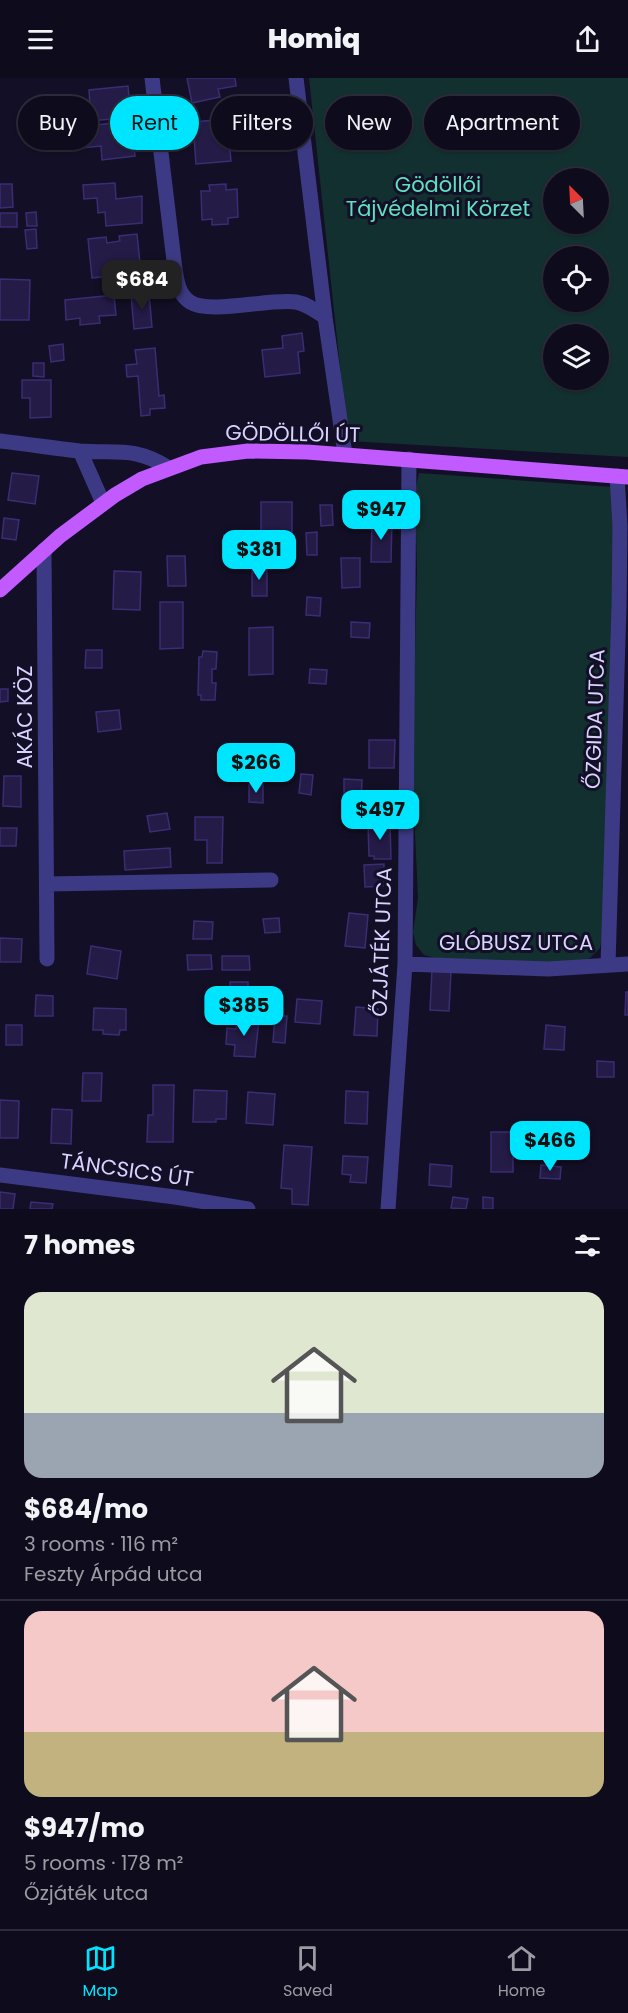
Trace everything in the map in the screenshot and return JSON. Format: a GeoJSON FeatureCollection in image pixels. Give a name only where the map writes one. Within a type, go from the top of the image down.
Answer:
{"type":"FeatureCollection","features":[{"type":"Feature","properties":{"kind":"main road","name":"GÖDÖLLŐI ÚT"},"geometry":{"type":"LineString","coordinates":[[0,590],[44,550],[103,503],[142,479],[201,456],[248,451],[345,454],[623,477]]}},
{"type":"Feature","properties":{"kind":"street"},"geometry":{"type":"LineString","coordinates":[[152,78],[175,269],[182,295],[191,302],[206,306],[296,302],[325,317]]}},
{"type":"Feature","properties":{"kind":"street"},"geometry":{"type":"LineString","coordinates":[[297,78],[325,317],[345,454]]}},
{"type":"Feature","properties":{"kind":"street"},"geometry":{"type":"LineString","coordinates":[[0,441],[80,451],[129,452],[151,457],[169,468]]}},
{"type":"Feature","properties":{"kind":"street"},"geometry":{"type":"LineString","coordinates":[[80,451],[103,503]]}},
{"type":"Feature","properties":{"kind":"street","name":"ŐZJÁTÉK UTCA"},"geometry":{"type":"LineString","coordinates":[[388,1209],[405,964],[409,459]]}},
{"type":"Feature","properties":{"kind":"street","name":"ŐZGIDA UTCA"},"geometry":{"type":"LineString","coordinates":[[608,964],[623,477]]}},
{"type":"Feature","properties":{"kind":"street","name":"AKÁC KÖZ"},"geometry":{"type":"LineString","coordinates":[[44,550],[47,958]]}},
{"type":"Feature","properties":{"kind":"street"},"geometry":{"type":"LineString","coordinates":[[47,884],[271,880]]}},
{"type":"Feature","properties":{"kind":"street","name":"GLÓBUSZ UTCA"},"geometry":{"type":"LineString","coordinates":[[405,964],[548,969],[628,964]]}},
{"type":"Feature","properties":{"kind":"street","name":"TÁNCSICS ÚT"},"geometry":{"type":"LineString","coordinates":[[0,1175],[175,1197],[248,1209]]}},
{"type":"Feature","properties":{"kind":"green space","name":"Gödöllői Tájvédelmi Körzet"},"geometry":{"type":"Polygon","coordinates":[[[309,78],[628,78],[628,457],[348,441],[313,115],[313,96],[311,96],[309,78]]]}},
{"type":"Feature","properties":{"kind":"green space"},"geometry":{"type":"Polygon","coordinates":[[[419,473],[612,487],[618,530],[605,921],[600,948],[590,958],[567,965],[439,959],[424,955],[416,945],[413,932],[418,898],[412,770],[417,570],[415,492],[419,473]]]}},
{"type":"Feature","properties":{"kind":"building"},"geometry":{"type":"Polygon","coordinates":[[[187,78],[235,78],[236,86],[218,89],[220,96],[211,96],[211,99],[199,102],[199,96],[191,96],[187,78]]]}},
{"type":"Feature","properties":{"kind":"building"},"geometry":{"type":"Polygon","coordinates":[[[128,86],[129,96],[110,96],[110,119],[98,120],[98,96],[89,96],[89,90],[128,86]]]}},
{"type":"Feature","properties":{"kind":"building"},"geometry":{"type":"Polygon","coordinates":[[[211,120],[211,150],[230,150],[231,161],[196,164],[195,150],[199,150],[199,121],[211,120]]]}},
{"type":"Feature","properties":{"kind":"building"},"geometry":{"type":"Polygon","coordinates":[[[110,123],[110,150],[134,150],[135,156],[102,160],[101,146],[98,146],[98,125],[110,123]]]}},
{"type":"Feature","properties":{"kind":"building"},"geometry":{"type":"Polygon","coordinates":[[[115,183],[116,199],[142,196],[142,223],[106,226],[105,212],[98,213],[97,198],[84,199],[83,185],[115,183]]]}},
{"type":"Feature","properties":{"kind":"building"},"geometry":{"type":"Polygon","coordinates":[[[0,184],[12,184],[13,207],[0,208],[0,184]]]}},
{"type":"Feature","properties":{"kind":"building"},"geometry":{"type":"Polygon","coordinates":[[[226,184],[226,190],[237,189],[238,217],[228,218],[228,224],[212,225],[212,219],[202,220],[201,191],[210,191],[209,185],[226,184]]]}},
{"type":"Feature","properties":{"kind":"building"},"geometry":{"type":"Polygon","coordinates":[[[36,212],[37,226],[27,226],[26,213],[36,212]]]}},
{"type":"Feature","properties":{"kind":"building"},"geometry":{"type":"Polygon","coordinates":[[[0,213],[17,213],[17,227],[0,227],[0,213]]]}},
{"type":"Feature","properties":{"kind":"building"},"geometry":{"type":"Polygon","coordinates":[[[36,229],[37,248],[27,249],[25,230],[36,229]]]}},
{"type":"Feature","properties":{"kind":"building"},"geometry":{"type":"Polygon","coordinates":[[[137,234],[141,273],[124,274],[123,269],[109,270],[110,276],[92,278],[88,239],[106,237],[107,243],[120,241],[119,236],[137,234]]]}},
{"type":"Feature","properties":{"kind":"building"},"geometry":{"type":"Polygon","coordinates":[[[0,279],[30,280],[29,320],[0,320],[0,279]]]}},
{"type":"Feature","properties":{"kind":"building"},"geometry":{"type":"Polygon","coordinates":[[[149,293],[152,327],[134,329],[131,295],[149,293]]]}},
{"type":"Feature","properties":{"kind":"building"},"geometry":{"type":"Polygon","coordinates":[[[114,295],[116,315],[99,316],[100,323],[80,325],[80,318],[66,320],[65,300],[114,295]]]}},
{"type":"Feature","properties":{"kind":"building"},"geometry":{"type":"Polygon","coordinates":[[[302,333],[304,351],[298,352],[300,373],[265,377],[262,350],[283,348],[282,336],[302,333]]]}},
{"type":"Feature","properties":{"kind":"building"},"geometry":{"type":"Polygon","coordinates":[[[63,344],[64,360],[51,362],[49,346],[63,344]]]}},
{"type":"Feature","properties":{"kind":"building"},"geometry":{"type":"Polygon","coordinates":[[[155,348],[159,396],[164,395],[165,408],[150,409],[150,415],[141,416],[138,376],[127,377],[126,365],[137,364],[135,350],[155,348]]]}},
{"type":"Feature","properties":{"kind":"building"},"geometry":{"type":"Polygon","coordinates":[[[33,363],[44,363],[44,377],[33,376],[33,363]]]}},
{"type":"Feature","properties":{"kind":"building"},"geometry":{"type":"Polygon","coordinates":[[[22,380],[51,380],[51,417],[30,418],[30,398],[22,398],[22,380]]]}},
{"type":"Feature","properties":{"kind":"building"},"geometry":{"type":"Polygon","coordinates":[[[12,473],[39,476],[35,504],[8,500],[12,473]]]}},
{"type":"Feature","properties":{"kind":"building"},"geometry":{"type":"Polygon","coordinates":[[[261,502],[292,502],[292,536],[261,536],[261,502]]]}},
{"type":"Feature","properties":{"kind":"building"},"geometry":{"type":"Polygon","coordinates":[[[320,505],[332,505],[333,525],[321,526],[320,505]]]}},
{"type":"Feature","properties":{"kind":"building"},"geometry":{"type":"Polygon","coordinates":[[[4,518],[19,520],[16,540],[2,538],[4,518]]]}},
{"type":"Feature","properties":{"kind":"building"},"geometry":{"type":"Polygon","coordinates":[[[372,519],[392,519],[391,562],[371,562],[372,519]]]}},
{"type":"Feature","properties":{"kind":"building"},"geometry":{"type":"Polygon","coordinates":[[[317,532],[317,555],[307,555],[306,533],[317,532]]]}},
{"type":"Feature","properties":{"kind":"building"},"geometry":{"type":"Polygon","coordinates":[[[242,534],[242,556],[225,556],[224,535],[242,534]]]}},
{"type":"Feature","properties":{"kind":"building"},"geometry":{"type":"Polygon","coordinates":[[[167,556],[185,556],[186,586],[168,586],[167,556]]]}},
{"type":"Feature","properties":{"kind":"building"},"geometry":{"type":"Polygon","coordinates":[[[341,558],[360,558],[360,587],[342,588],[341,558]]]}},
{"type":"Feature","properties":{"kind":"building"},"geometry":{"type":"Polygon","coordinates":[[[252,566],[267,567],[267,596],[252,596],[252,566]]]}},
{"type":"Feature","properties":{"kind":"building"},"geometry":{"type":"Polygon","coordinates":[[[114,571],[141,572],[140,610],[113,609],[114,571]]]}},
{"type":"Feature","properties":{"kind":"building"},"geometry":{"type":"Polygon","coordinates":[[[307,597],[321,598],[320,616],[306,615],[307,597]]]}},
{"type":"Feature","properties":{"kind":"building"},"geometry":{"type":"Polygon","coordinates":[[[160,602],[183,602],[183,648],[160,649],[160,602]]]}},
{"type":"Feature","properties":{"kind":"building"},"geometry":{"type":"Polygon","coordinates":[[[351,622],[370,623],[369,638],[351,637],[351,622]]]}},
{"type":"Feature","properties":{"kind":"building"},"geometry":{"type":"Polygon","coordinates":[[[273,627],[273,674],[249,675],[249,628],[273,627]]]}},
{"type":"Feature","properties":{"kind":"building"},"geometry":{"type":"Polygon","coordinates":[[[86,650],[102,650],[102,668],[85,668],[86,650]]]}},
{"type":"Feature","properties":{"kind":"building"},"geometry":{"type":"Polygon","coordinates":[[[203,651],[217,652],[216,669],[212,669],[212,683],[216,683],[215,700],[201,700],[201,695],[198,695],[199,657],[202,657],[203,651]]]}},
{"type":"Feature","properties":{"kind":"building"},"geometry":{"type":"Polygon","coordinates":[[[310,669],[327,670],[326,684],[309,683],[310,669]]]}},
{"type":"Feature","properties":{"kind":"building"},"geometry":{"type":"Polygon","coordinates":[[[0,689],[8,689],[8,701],[0,702],[0,689]]]}},
{"type":"Feature","properties":{"kind":"building"},"geometry":{"type":"Polygon","coordinates":[[[119,710],[121,729],[98,732],[96,712],[119,710]]]}},
{"type":"Feature","properties":{"kind":"building"},"geometry":{"type":"Polygon","coordinates":[[[369,740],[395,740],[394,768],[369,768],[369,740]]]}},
{"type":"Feature","properties":{"kind":"building"},"geometry":{"type":"Polygon","coordinates":[[[301,774],[313,775],[311,795],[299,793],[301,774]]]}},
{"type":"Feature","properties":{"kind":"building"},"geometry":{"type":"Polygon","coordinates":[[[4,776],[21,776],[21,807],[3,806],[4,776]]]}},
{"type":"Feature","properties":{"kind":"building"},"geometry":{"type":"Polygon","coordinates":[[[344,779],[362,780],[361,802],[344,802],[344,779]]]}},
{"type":"Feature","properties":{"kind":"building"},"geometry":{"type":"Polygon","coordinates":[[[249,785],[263,785],[263,803],[249,802],[249,785]]]}},
{"type":"Feature","properties":{"kind":"building"},"geometry":{"type":"Polygon","coordinates":[[[167,813],[170,829],[150,832],[147,816],[167,813]]]}},
{"type":"Feature","properties":{"kind":"building"},"geometry":{"type":"Polygon","coordinates":[[[195,817],[223,817],[222,863],[207,863],[207,840],[195,840],[195,817]]]}},
{"type":"Feature","properties":{"kind":"building"},"geometry":{"type":"Polygon","coordinates":[[[390,823],[391,859],[374,859],[374,856],[369,856],[368,824],[390,823]]]}},
{"type":"Feature","properties":{"kind":"building"},"geometry":{"type":"Polygon","coordinates":[[[0,828],[17,828],[16,846],[0,846],[0,828]]]}},
{"type":"Feature","properties":{"kind":"building"},"geometry":{"type":"Polygon","coordinates":[[[170,848],[171,867],[125,870],[124,851],[170,848]]]}},
{"type":"Feature","properties":{"kind":"building"},"geometry":{"type":"Polygon","coordinates":[[[384,864],[384,886],[365,887],[364,865],[384,864]]]}},
{"type":"Feature","properties":{"kind":"building"},"geometry":{"type":"Polygon","coordinates":[[[349,913],[368,915],[365,948],[345,946],[349,913]]]}},
{"type":"Feature","properties":{"kind":"building"},"geometry":{"type":"Polygon","coordinates":[[[279,918],[280,932],[265,933],[263,919],[279,918]]]}},
{"type":"Feature","properties":{"kind":"building"},"geometry":{"type":"Polygon","coordinates":[[[194,921],[213,922],[212,939],[193,939],[194,921]]]}},
{"type":"Feature","properties":{"kind":"building"},"geometry":{"type":"Polygon","coordinates":[[[0,938],[22,939],[21,962],[0,962],[0,938]]]}},
{"type":"Feature","properties":{"kind":"building"},"geometry":{"type":"Polygon","coordinates":[[[91,946],[121,951],[117,979],[87,974],[91,946]]]}},
{"type":"Feature","properties":{"kind":"building"},"geometry":{"type":"Polygon","coordinates":[[[187,955],[211,955],[212,969],[188,970],[187,955]]]}},
{"type":"Feature","properties":{"kind":"building"},"geometry":{"type":"Polygon","coordinates":[[[222,956],[249,956],[250,970],[222,970],[222,956]]]}},
{"type":"Feature","properties":{"kind":"building"},"geometry":{"type":"Polygon","coordinates":[[[432,970],[451,971],[449,1011],[430,1010],[432,970]]]}},
{"type":"Feature","properties":{"kind":"building"},"geometry":{"type":"Polygon","coordinates":[[[230,982],[248,982],[248,999],[230,999],[230,982]]]}},
{"type":"Feature","properties":{"kind":"building"},"geometry":{"type":"Polygon","coordinates":[[[626,992],[628,992],[628,1015],[625,1015],[626,992]]]}},
{"type":"Feature","properties":{"kind":"building"},"geometry":{"type":"Polygon","coordinates":[[[36,995],[53,996],[53,1016],[35,1016],[36,995]]]}},
{"type":"Feature","properties":{"kind":"building"},"geometry":{"type":"Polygon","coordinates":[[[297,999],[322,1001],[320,1024],[295,1022],[297,999]]]}},
{"type":"Feature","properties":{"kind":"building"},"geometry":{"type":"Polygon","coordinates":[[[356,1007],[378,1009],[377,1036],[354,1035],[356,1007]]]}},
{"type":"Feature","properties":{"kind":"building"},"geometry":{"type":"Polygon","coordinates":[[[94,1008],[126,1009],[126,1030],[120,1030],[119,1035],[103,1034],[103,1030],[93,1030],[94,1008]]]}},
{"type":"Feature","properties":{"kind":"building"},"geometry":{"type":"Polygon","coordinates":[[[275,1016],[287,1016],[285,1043],[273,1042],[275,1016]]]}},
{"type":"Feature","properties":{"kind":"building"},"geometry":{"type":"Polygon","coordinates":[[[237,1018],[259,1020],[255,1057],[234,1056],[235,1045],[226,1044],[227,1028],[236,1029],[237,1018]]]}},
{"type":"Feature","properties":{"kind":"building"},"geometry":{"type":"Polygon","coordinates":[[[6,1025],[22,1025],[22,1045],[6,1045],[6,1025]]]}},
{"type":"Feature","properties":{"kind":"building"},"geometry":{"type":"Polygon","coordinates":[[[546,1025],[565,1027],[564,1050],[544,1049],[546,1025]]]}},
{"type":"Feature","properties":{"kind":"building"},"geometry":{"type":"Polygon","coordinates":[[[597,1061],[614,1062],[614,1077],[597,1077],[597,1061]]]}},
{"type":"Feature","properties":{"kind":"building"},"geometry":{"type":"Polygon","coordinates":[[[83,1073],[102,1073],[101,1101],[82,1101],[83,1073]]]}},
{"type":"Feature","properties":{"kind":"building"},"geometry":{"type":"Polygon","coordinates":[[[153,1085],[174,1085],[173,1142],[147,1142],[148,1115],[153,1115],[153,1085]]]}},
{"type":"Feature","properties":{"kind":"building"},"geometry":{"type":"Polygon","coordinates":[[[194,1090],[227,1091],[226,1119],[216,1119],[216,1122],[193,1122],[194,1090]]]}},
{"type":"Feature","properties":{"kind":"building"},"geometry":{"type":"Polygon","coordinates":[[[346,1091],[368,1092],[367,1124],[345,1123],[346,1091]]]}},
{"type":"Feature","properties":{"kind":"building"},"geometry":{"type":"Polygon","coordinates":[[[248,1092],[275,1094],[273,1125],[246,1123],[248,1092]]]}},
{"type":"Feature","properties":{"kind":"building"},"geometry":{"type":"Polygon","coordinates":[[[0,1100],[19,1101],[18,1138],[0,1138],[0,1100]]]}},
{"type":"Feature","properties":{"kind":"building"},"geometry":{"type":"Polygon","coordinates":[[[52,1109],[72,1110],[71,1144],[51,1143],[52,1109]]]}},
{"type":"Feature","properties":{"kind":"building"},"geometry":{"type":"Polygon","coordinates":[[[491,1132],[530,1132],[530,1157],[513,1157],[513,1172],[491,1172],[491,1132]]]}},
{"type":"Feature","properties":{"kind":"building"},"geometry":{"type":"Polygon","coordinates":[[[284,1145],[312,1147],[308,1205],[292,1204],[292,1189],[281,1188],[284,1145]]]}},
{"type":"Feature","properties":{"kind":"building"},"geometry":{"type":"Polygon","coordinates":[[[343,1156],[368,1157],[366,1183],[350,1182],[351,1175],[342,1174],[343,1156]]]}},
{"type":"Feature","properties":{"kind":"building"},"geometry":{"type":"Polygon","coordinates":[[[430,1164],[452,1166],[451,1187],[429,1185],[430,1164]]]}},
{"type":"Feature","properties":{"kind":"building"},"geometry":{"type":"Polygon","coordinates":[[[541,1165],[561,1167],[560,1179],[540,1178],[541,1165]]]}},
{"type":"Feature","properties":{"kind":"building"},"geometry":{"type":"Polygon","coordinates":[[[0,1192],[15,1194],[13,1209],[0,1209],[0,1192]]]}},
{"type":"Feature","properties":{"kind":"building"},"geometry":{"type":"Polygon","coordinates":[[[453,1197],[468,1199],[466,1209],[451,1208],[453,1197]]]}},
{"type":"Feature","properties":{"kind":"building"},"geometry":{"type":"Polygon","coordinates":[[[483,1197],[493,1198],[493,1209],[483,1209],[483,1197]]]}},
{"type":"Feature","properties":{"kind":"building"},"geometry":{"type":"Polygon","coordinates":[[[31,1202],[53,1204],[52,1209],[30,1209],[31,1202]]]}}]}
